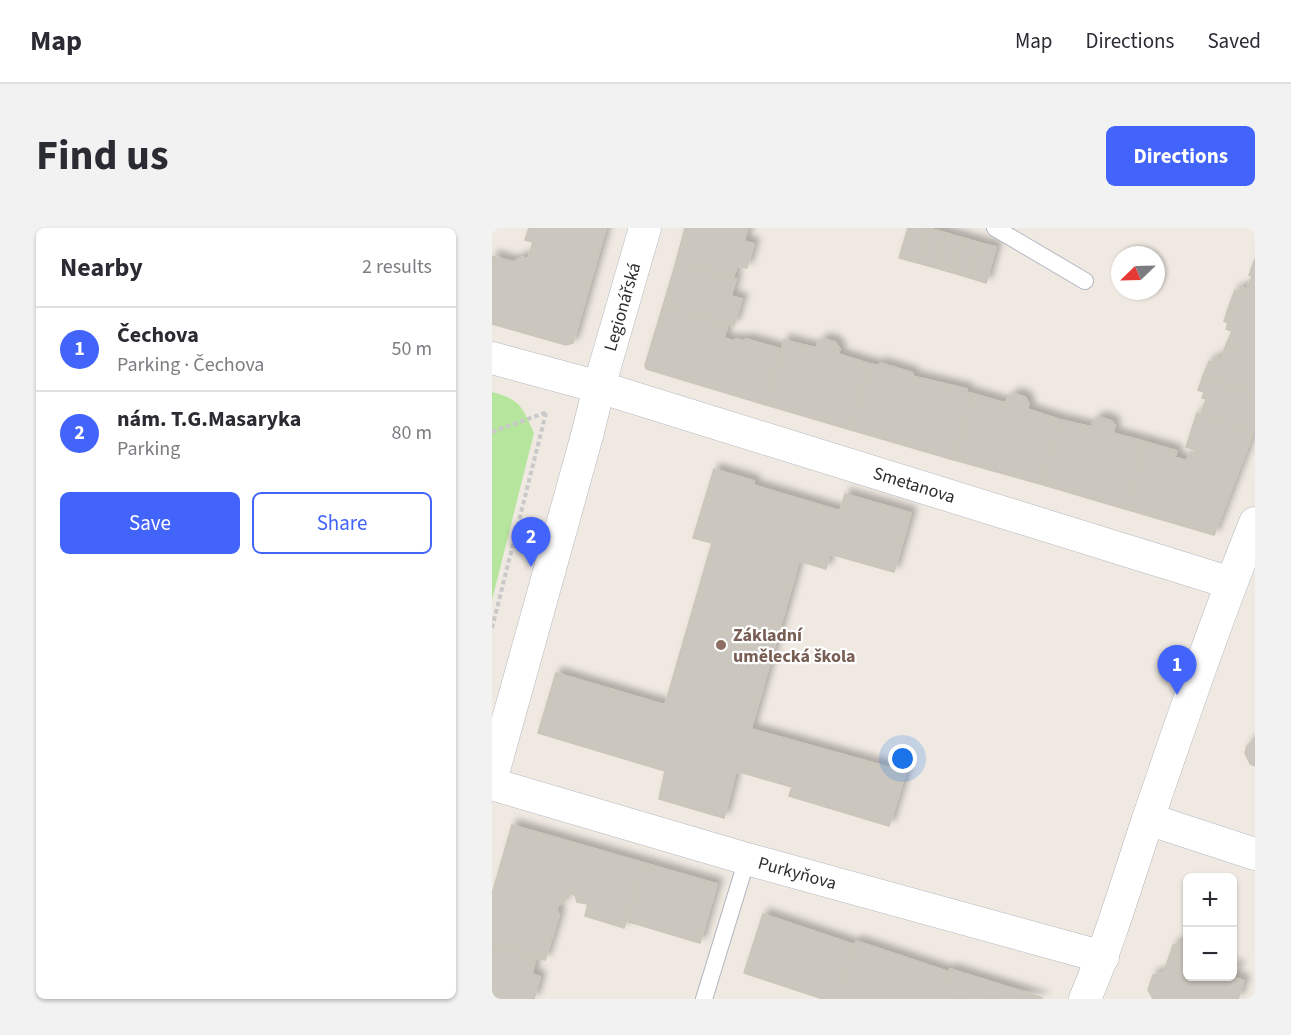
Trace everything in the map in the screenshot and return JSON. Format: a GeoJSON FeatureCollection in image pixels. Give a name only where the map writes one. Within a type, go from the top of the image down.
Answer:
{"type":"FeatureCollection","features":[{"type":"Feature","properties":{"kind":"street","name":"Legionářská"},"geometry":{"type":"LineString","coordinates":[[492,777],[585,443],[598,387],[645,228]]}},
{"type":"Feature","properties":{"kind":"street","name":"Smetanova"},"geometry":{"type":"LineString","coordinates":[[492,358],[598,387],[1231,583]]}},
{"type":"Feature","properties":{"kind":"street"},"geometry":{"type":"LineString","coordinates":[[1085,999],[1103,957],[1148,819],[1231,583],[1255,523]]}},
{"type":"Feature","properties":{"kind":"street","name":"Purkyňova"},"geometry":{"type":"LineString","coordinates":[[492,784],[747,859],[1103,957]]}},
{"type":"Feature","properties":{"kind":"street"},"geometry":{"type":"LineString","coordinates":[[1148,819],[1255,854]]}},
{"type":"Feature","properties":{"kind":"lane"},"geometry":{"type":"LineString","coordinates":[[995,228],[1085,281]]}},
{"type":"Feature","properties":{"kind":"lane"},"geometry":{"type":"LineString","coordinates":[[704,999],[747,859]]}},
{"type":"Feature","properties":{"kind":"path"},"geometry":{"type":"LineString","coordinates":[[492,628],[546,413],[551,375]]}},
{"type":"Feature","properties":{"kind":"path"},"geometry":{"type":"LineString","coordinates":[[492,432],[546,413]]}},
{"type":"Feature","properties":{"kind":"green space"},"geometry":{"type":"Polygon","coordinates":[[[492,392],[515,402],[534,433],[492,600],[492,392]]]}},
{"type":"Feature","properties":{"kind":"building"},"geometry":{"type":"Polygon","coordinates":[[[529,228],[606,228],[573,343],[566,345],[492,324],[492,256],[514,262],[522,257],[528,259],[533,242],[525,240],[529,228]]]}},
{"type":"Feature","properties":{"kind":"building"},"geometry":{"type":"Polygon","coordinates":[[[685,228],[748,228],[744,241],[754,244],[747,268],[737,266],[733,279],[676,262],[685,228]]]}},
{"type":"Feature","properties":{"kind":"building"},"geometry":{"type":"Polygon","coordinates":[[[908,228],[928,228],[918,263],[899,258],[908,228]]]}},
{"type":"Feature","properties":{"kind":"building"},"geometry":{"type":"Polygon","coordinates":[[[928,228],[946,233],[936,268],[918,263],[928,228]]]}},
{"type":"Feature","properties":{"kind":"building"},"geometry":{"type":"Polygon","coordinates":[[[946,233],[963,238],[953,273],[936,268],[946,233]]]}},
{"type":"Feature","properties":{"kind":"building"},"geometry":{"type":"Polygon","coordinates":[[[963,238],[980,243],[970,278],[953,273],[963,238]]]}},
{"type":"Feature","properties":{"kind":"building"},"geometry":{"type":"Polygon","coordinates":[[[980,243],[996,247],[986,283],[970,278],[980,243]]]}},
{"type":"Feature","properties":{"kind":"building"},"geometry":{"type":"Polygon","coordinates":[[[1255,259],[1255,277],[1249,275],[1255,259]]]}},
{"type":"Feature","properties":{"kind":"building"},"geometry":{"type":"Polygon","coordinates":[[[676,262],[736,279],[731,296],[742,299],[734,325],[663,306],[676,262]]]}},
{"type":"Feature","properties":{"kind":"building"},"geometry":{"type":"Polygon","coordinates":[[[1252,276],[1255,277],[1255,316],[1229,306],[1235,290],[1240,292],[1241,287],[1247,289],[1252,276]]]}},
{"type":"Feature","properties":{"kind":"building"},"geometry":{"type":"Polygon","coordinates":[[[663,306],[728,324],[724,338],[733,341],[746,339],[781,349],[766,405],[646,369],[645,365],[663,306]]]}},
{"type":"Feature","properties":{"kind":"building"},"geometry":{"type":"Polygon","coordinates":[[[1229,306],[1255,316],[1255,356],[1226,345],[1232,331],[1226,329],[1228,323],[1224,321],[1229,306]]]}},
{"type":"Feature","properties":{"kind":"building"},"geometry":{"type":"Polygon","coordinates":[[[824,339],[835,342],[840,349],[838,354],[870,364],[851,430],[766,405],[784,340],[816,348],[818,343],[824,339]]]}},
{"type":"Feature","properties":{"kind":"building"},"geometry":{"type":"Polygon","coordinates":[[[1226,345],[1255,356],[1255,395],[1203,376],[1209,361],[1215,362],[1216,357],[1221,359],[1226,345]]]}},
{"type":"Feature","properties":{"kind":"building"},"geometry":{"type":"Polygon","coordinates":[[[880,363],[913,373],[912,376],[967,389],[966,392],[974,394],[954,460],[851,430],[870,364],[879,366],[880,363]]]}},
{"type":"Feature","properties":{"kind":"building"},"geometry":{"type":"Polygon","coordinates":[[[1203,376],[1255,395],[1253,433],[1201,414],[1206,399],[1202,398],[1204,392],[1198,390],[1203,376]]]}},
{"type":"Feature","properties":{"kind":"building"},"geometry":{"type":"Polygon","coordinates":[[[974,394],[1005,403],[1015,394],[1025,397],[1029,404],[1027,409],[1061,420],[1040,484],[954,460],[974,394]]]}},
{"type":"Feature","properties":{"kind":"building"},"geometry":{"type":"Polygon","coordinates":[[[1197,413],[1253,433],[1214,535],[1125,509],[1146,442],[1177,451],[1175,457],[1186,461],[1189,454],[1193,456],[1195,450],[1186,447],[1197,413]]]}},
{"type":"Feature","properties":{"kind":"building"},"geometry":{"type":"Polygon","coordinates":[[[1100,417],[1112,421],[1115,426],[1113,433],[1146,442],[1125,509],[1040,484],[1061,420],[1091,427],[1093,422],[1100,417]]]}},
{"type":"Feature","properties":{"kind":"building"},"geometry":{"type":"Polygon","coordinates":[[[714,469],[754,481],[753,485],[840,511],[845,494],[911,513],[894,572],[830,554],[826,569],[799,561],[751,729],[906,772],[889,826],[789,796],[792,787],[736,771],[724,818],[659,799],[665,771],[538,733],[556,673],[665,705],[712,543],[693,538],[714,469]]]}},
{"type":"Feature","properties":{"kind":"building"},"geometry":{"type":"Polygon","coordinates":[[[1254,739],[1255,766],[1250,764],[1245,753],[1247,746],[1254,739]]]}},
{"type":"Feature","properties":{"kind":"building"},"geometry":{"type":"Polygon","coordinates":[[[512,825],[644,863],[624,928],[585,916],[588,904],[577,902],[575,895],[567,893],[565,901],[558,905],[559,915],[545,960],[492,944],[492,894],[512,825]]]}},
{"type":"Feature","properties":{"kind":"building"},"geometry":{"type":"Polygon","coordinates":[[[644,863],[717,884],[700,943],[626,921],[644,863]]]}},
{"type":"Feature","properties":{"kind":"building"},"geometry":{"type":"Polygon","coordinates":[[[763,914],[855,945],[837,999],[823,999],[744,973],[763,914]]]}},
{"type":"Feature","properties":{"kind":"building"},"geometry":{"type":"Polygon","coordinates":[[[856,941],[949,972],[940,999],[837,999],[856,941]]]}},
{"type":"Feature","properties":{"kind":"building"},"geometry":{"type":"Polygon","coordinates":[[[1183,942],[1183,981],[1237,981],[1237,978],[1244,981],[1238,999],[1153,999],[1148,990],[1153,975],[1164,972],[1173,945],[1183,942]]]}},
{"type":"Feature","properties":{"kind":"building"},"geometry":{"type":"Polygon","coordinates":[[[492,944],[536,958],[532,974],[540,977],[534,999],[492,999],[492,944]]]}},
{"type":"Feature","properties":{"kind":"building"},"geometry":{"type":"Polygon","coordinates":[[[950,969],[1043,998],[940,999],[950,969]]]}},
{"type":"Feature","properties":{"kind":"place","name":"nám. T.G.Masaryka"},"geometry":{"type":"Point","coordinates":[531,567]}},
{"type":"Feature","properties":{"kind":"place","name":"Základní umělecká škola"},"geometry":{"type":"Point","coordinates":[721,645]}},
{"type":"Feature","properties":{"kind":"place","name":"Čechova"},"geometry":{"type":"Point","coordinates":[1177,695]}}]}
